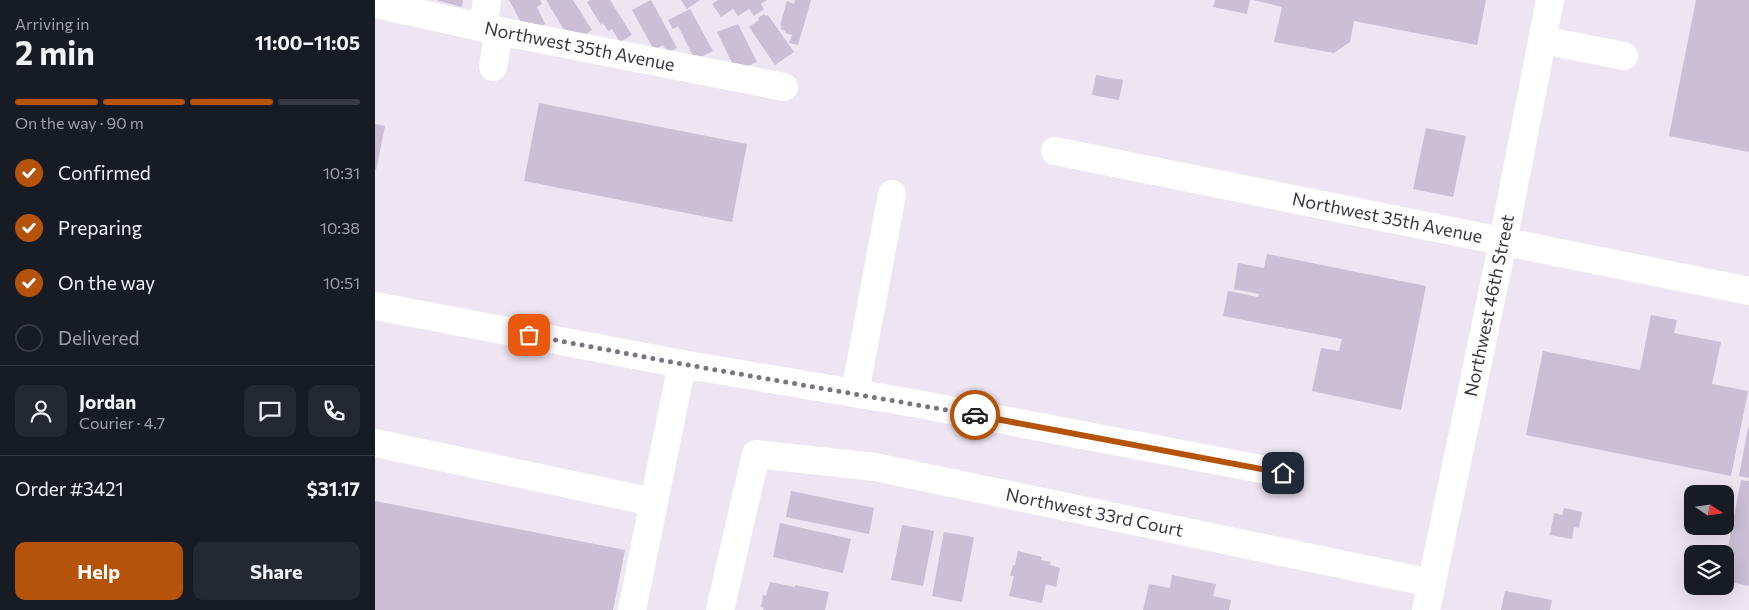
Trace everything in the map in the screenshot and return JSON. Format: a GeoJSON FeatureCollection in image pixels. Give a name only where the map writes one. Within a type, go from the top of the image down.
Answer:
{"type":"FeatureCollection","features":[{"type":"Feature","properties":{"kind":"street"},"geometry":{"type":"LineString","coordinates":[[487,0],[493,66]]}},
{"type":"Feature","properties":{"kind":"street","name":"Northwest 46th Street"},"geometry":{"type":"LineString","coordinates":[[1426,610],[1503,242],[1550,0]]}},
{"type":"Feature","properties":{"kind":"street","name":"Northwest 35th Avenue"},"geometry":{"type":"LineString","coordinates":[[375,4],[784,87]]}},
{"type":"Feature","properties":{"kind":"street"},"geometry":{"type":"LineString","coordinates":[[1542,40],[1624,56]]}},
{"type":"Feature","properties":{"kind":"street","name":"Northwest 35th Avenue"},"geometry":{"type":"LineString","coordinates":[[1055,151],[1749,291]]}},
{"type":"Feature","properties":{"kind":"street"},"geometry":{"type":"LineString","coordinates":[[855,393],[892,194]]}},
{"type":"Feature","properties":{"kind":"street"},"geometry":{"type":"LineString","coordinates":[[375,306],[682,364],[855,393],[1283,473]]}},
{"type":"Feature","properties":{"kind":"street"},"geometry":{"type":"LineString","coordinates":[[632,610],[682,364]]}},
{"type":"Feature","properties":{"kind":"street"},"geometry":{"type":"LineString","coordinates":[[375,443],[653,502]]}},
{"type":"Feature","properties":{"kind":"street","name":"Northwest 33rd Court"},"geometry":{"type":"LineString","coordinates":[[720,610],[756,454],[875,467],[1431,583]]}},
{"type":"Feature","properties":{"kind":"building"},"geometry":{"type":"Polygon","coordinates":[[[436,0],[463,0],[462,7],[436,0]]]}},
{"type":"Feature","properties":{"kind":"building"},"geometry":{"type":"Polygon","coordinates":[[[509,0],[540,0],[542,4],[537,7],[545,24],[535,29],[531,22],[523,26],[509,0]]]}},
{"type":"Feature","properties":{"kind":"building"},"geometry":{"type":"Polygon","coordinates":[[[546,0],[573,0],[592,30],[580,38],[569,38],[546,0]]]}},
{"type":"Feature","properties":{"kind":"building"},"geometry":{"type":"Polygon","coordinates":[[[591,0],[610,0],[632,35],[620,42],[612,29],[608,31],[603,23],[601,25],[587,2],[591,0]]]}},
{"type":"Feature","properties":{"kind":"building"},"geometry":{"type":"Polygon","coordinates":[[[651,0],[677,48],[668,53],[663,45],[654,50],[632,10],[651,0]]]}},
{"type":"Feature","properties":{"kind":"building"},"geometry":{"type":"Polygon","coordinates":[[[681,0],[700,0],[687,9],[681,0]]]}},
{"type":"Feature","properties":{"kind":"building"},"geometry":{"type":"Polygon","coordinates":[[[718,0],[767,0],[761,4],[764,9],[754,16],[749,9],[738,16],[733,9],[721,17],[712,4],[718,0]]]}},
{"type":"Feature","properties":{"kind":"building"},"geometry":{"type":"Polygon","coordinates":[[[795,0],[811,0],[798,45],[789,43],[792,35],[785,33],[786,31],[781,29],[782,26],[780,25],[787,1],[794,4],[795,0]]]}},
{"type":"Feature","properties":{"kind":"building"},"geometry":{"type":"Polygon","coordinates":[[[1215,0],[1250,0],[1247,14],[1213,7],[1215,0]]]}},
{"type":"Feature","properties":{"kind":"building"},"geometry":{"type":"Polygon","coordinates":[[[1253,0],[1486,0],[1477,45],[1354,21],[1350,42],[1334,53],[1274,42],[1282,7],[1253,0]]]}},
{"type":"Feature","properties":{"kind":"building"},"geometry":{"type":"Polygon","coordinates":[[[1696,0],[1749,0],[1749,152],[1669,136],[1696,0]]]}},
{"type":"Feature","properties":{"kind":"building"},"geometry":{"type":"Polygon","coordinates":[[[690,9],[713,51],[695,60],[678,26],[673,29],[668,20],[690,9]]]}},
{"type":"Feature","properties":{"kind":"building"},"geometry":{"type":"Polygon","coordinates":[[[764,14],[768,15],[794,52],[775,65],[749,27],[764,14]]]}},
{"type":"Feature","properties":{"kind":"building"},"geometry":{"type":"Polygon","coordinates":[[[738,24],[757,62],[736,71],[717,32],[738,24]]]}},
{"type":"Feature","properties":{"kind":"building"},"geometry":{"type":"Polygon","coordinates":[[[1096,75],[1123,80],[1119,100],[1092,95],[1096,75]]]}},
{"type":"Feature","properties":{"kind":"building"},"geometry":{"type":"Polygon","coordinates":[[[539,103],[747,144],[732,222],[524,181],[539,103]]]}},
{"type":"Feature","properties":{"kind":"building"},"geometry":{"type":"Polygon","coordinates":[[[375,124],[385,126],[376,170],[375,170],[375,124]]]}},
{"type":"Feature","properties":{"kind":"building"},"geometry":{"type":"Polygon","coordinates":[[[1426,128],[1466,136],[1453,197],[1413,189],[1426,128]]]}},
{"type":"Feature","properties":{"kind":"building"},"geometry":{"type":"Polygon","coordinates":[[[1267,254],[1426,286],[1401,410],[1312,391],[1321,348],[1339,351],[1342,339],[1223,316],[1228,291],[1258,297],[1259,294],[1234,289],[1238,263],[1264,268],[1267,254]]]}},
{"type":"Feature","properties":{"kind":"building"},"geometry":{"type":"Polygon","coordinates":[[[1651,315],[1677,320],[1674,333],[1721,342],[1712,384],[1748,391],[1731,476],[1526,435],[1543,351],[1640,370],[1651,315]]]}},
{"type":"Feature","properties":{"kind":"building"},"geometry":{"type":"Polygon","coordinates":[[[1749,428],[1749,478],[1739,476],[1749,428]]]}},
{"type":"Feature","properties":{"kind":"building"},"geometry":{"type":"Polygon","coordinates":[[[1741,480],[1749,481],[1749,586],[1734,583],[1734,545],[1728,545],[1730,535],[1734,535],[1734,516],[1741,480]]]}},
{"type":"Feature","properties":{"kind":"building"},"geometry":{"type":"Polygon","coordinates":[[[791,491],[874,508],[869,534],[786,517],[791,491]]]}},
{"type":"Feature","properties":{"kind":"building"},"geometry":{"type":"Polygon","coordinates":[[[375,501],[625,550],[613,610],[375,610],[375,501]]]}},
{"type":"Feature","properties":{"kind":"building"},"geometry":{"type":"Polygon","coordinates":[[[1564,508],[1582,512],[1579,528],[1574,527],[1572,539],[1550,535],[1554,513],[1562,515],[1564,508]]]}},
{"type":"Feature","properties":{"kind":"building"},"geometry":{"type":"Polygon","coordinates":[[[780,523],[851,539],[843,573],[773,557],[780,523]]]}},
{"type":"Feature","properties":{"kind":"building"},"geometry":{"type":"Polygon","coordinates":[[[902,525],[934,531],[923,586],[891,580],[902,525]]]}},
{"type":"Feature","properties":{"kind":"building"},"geometry":{"type":"Polygon","coordinates":[[[944,532],[974,537],[962,602],[932,596],[944,532]]]}},
{"type":"Feature","properties":{"kind":"building"},"geometry":{"type":"Polygon","coordinates":[[[1018,551],[1042,557],[1041,560],[1051,562],[1050,565],[1060,568],[1056,587],[1046,584],[1042,603],[1009,596],[1014,576],[1010,576],[1018,551]]]}},
{"type":"Feature","properties":{"kind":"building"},"geometry":{"type":"Polygon","coordinates":[[[1172,575],[1216,584],[1213,596],[1231,600],[1229,610],[1143,610],[1149,584],[1170,588],[1172,575]]]}},
{"type":"Feature","properties":{"kind":"building"},"geometry":{"type":"Polygon","coordinates":[[[770,582],[829,592],[825,610],[763,610],[764,608],[761,607],[763,595],[766,596],[770,582]]]}},
{"type":"Feature","properties":{"kind":"building"},"geometry":{"type":"Polygon","coordinates":[[[1505,591],[1552,600],[1550,610],[1501,610],[1505,591]]]}},
{"type":"Feature","properties":{"kind":"way so far"},"geometry":{"type":"LineString","coordinates":[[529,335],[682,364],[975,415]]}},
{"type":"Feature","properties":{"kind":"route"},"geometry":{"type":"LineString","coordinates":[[975,415],[1283,473]]}}]}
